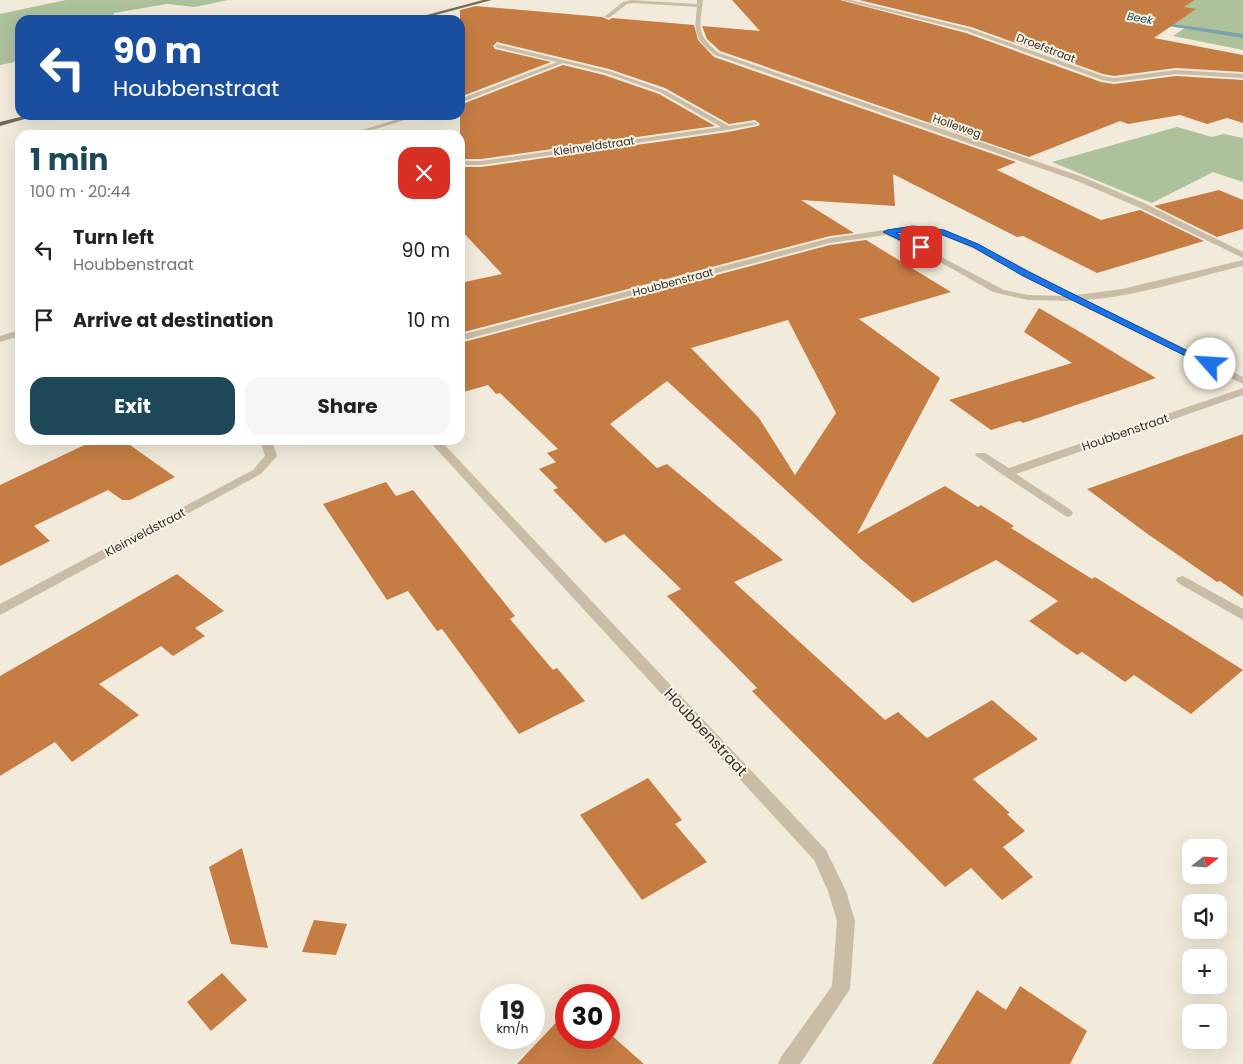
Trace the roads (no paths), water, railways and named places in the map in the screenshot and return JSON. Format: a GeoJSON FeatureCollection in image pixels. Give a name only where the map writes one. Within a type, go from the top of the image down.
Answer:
{"type":"FeatureCollection","features":[{"type":"Feature","properties":{"kind":"main road"},"geometry":{"type":"LineString","coordinates":[[430,15],[489,0]]}},
{"type":"Feature","properties":{"kind":"main road"},"geometry":{"type":"LineString","coordinates":[[0,124],[16,120]]}},
{"type":"Feature","properties":{"kind":"street","name":"Droefstraat"},"geometry":{"type":"LineString","coordinates":[[845,0],[969,30],[1102,78],[1114,80],[1176,72],[1243,76]]}},
{"type":"Feature","properties":{"kind":"street"},"geometry":{"type":"LineString","coordinates":[[607,17],[625,3],[633,1],[700,3]]}},
{"type":"Feature","properties":{"kind":"street","name":"Holleweg"},"geometry":{"type":"LineString","coordinates":[[700,3],[696,24],[698,37],[717,54],[1080,179],[1141,205],[1243,254]]}},
{"type":"Feature","properties":{"kind":"street"},"geometry":{"type":"LineString","coordinates":[[497,46],[607,72],[662,91],[728,128]]}},
{"type":"Feature","properties":{"kind":"street"},"geometry":{"type":"LineString","coordinates":[[465,99],[564,61]]}},
{"type":"Feature","properties":{"kind":"street"},"geometry":{"type":"LineString","coordinates":[[367,130],[401,120]]}},
{"type":"Feature","properties":{"kind":"street","name":"Kleinveldstraat"},"geometry":{"type":"LineString","coordinates":[[465,163],[481,163],[755,124]]}},
{"type":"Feature","properties":{"kind":"street","name":"Houbbenstraat"},"geometry":{"type":"LineString","coordinates":[[465,337],[830,241],[913,228],[942,232],[976,246],[1026,274],[1243,381]]}},
{"type":"Feature","properties":{"kind":"street","name":"Houbbenstraat"},"geometry":{"type":"LineString","coordinates":[[887,232],[921,247],[1000,291],[1024,297],[1076,298],[1129,290],[1243,263]]}},
{"type":"Feature","properties":{"kind":"street"},"geometry":{"type":"LineString","coordinates":[[0,339],[15,334]]}},
{"type":"Feature","properties":{"kind":"street","name":"Houbbenstraat"},"geometry":{"type":"LineString","coordinates":[[1007,473],[1243,391]]}},
{"type":"Feature","properties":{"kind":"street","name":"Kleinveldstraat"},"geometry":{"type":"LineString","coordinates":[[0,610],[257,472],[271,456],[268,445]]}},
{"type":"Feature","properties":{"kind":"street","name":"Houbbenstraat"},"geometry":{"type":"LineString","coordinates":[[439,445],[820,855],[837,890],[846,921],[842,989],[788,1064]]}},
{"type":"Feature","properties":{"kind":"street"},"geometry":{"type":"LineString","coordinates":[[981,455],[1067,513]]}},
{"type":"Feature","properties":{"kind":"street"},"geometry":{"type":"LineString","coordinates":[[1183,580],[1243,615]]}},
{"type":"Feature","properties":{"kind":"waterway","name":"Beek"},"geometry":{"type":"LineString","coordinates":[[1156,22],[1243,36]]}}]}
